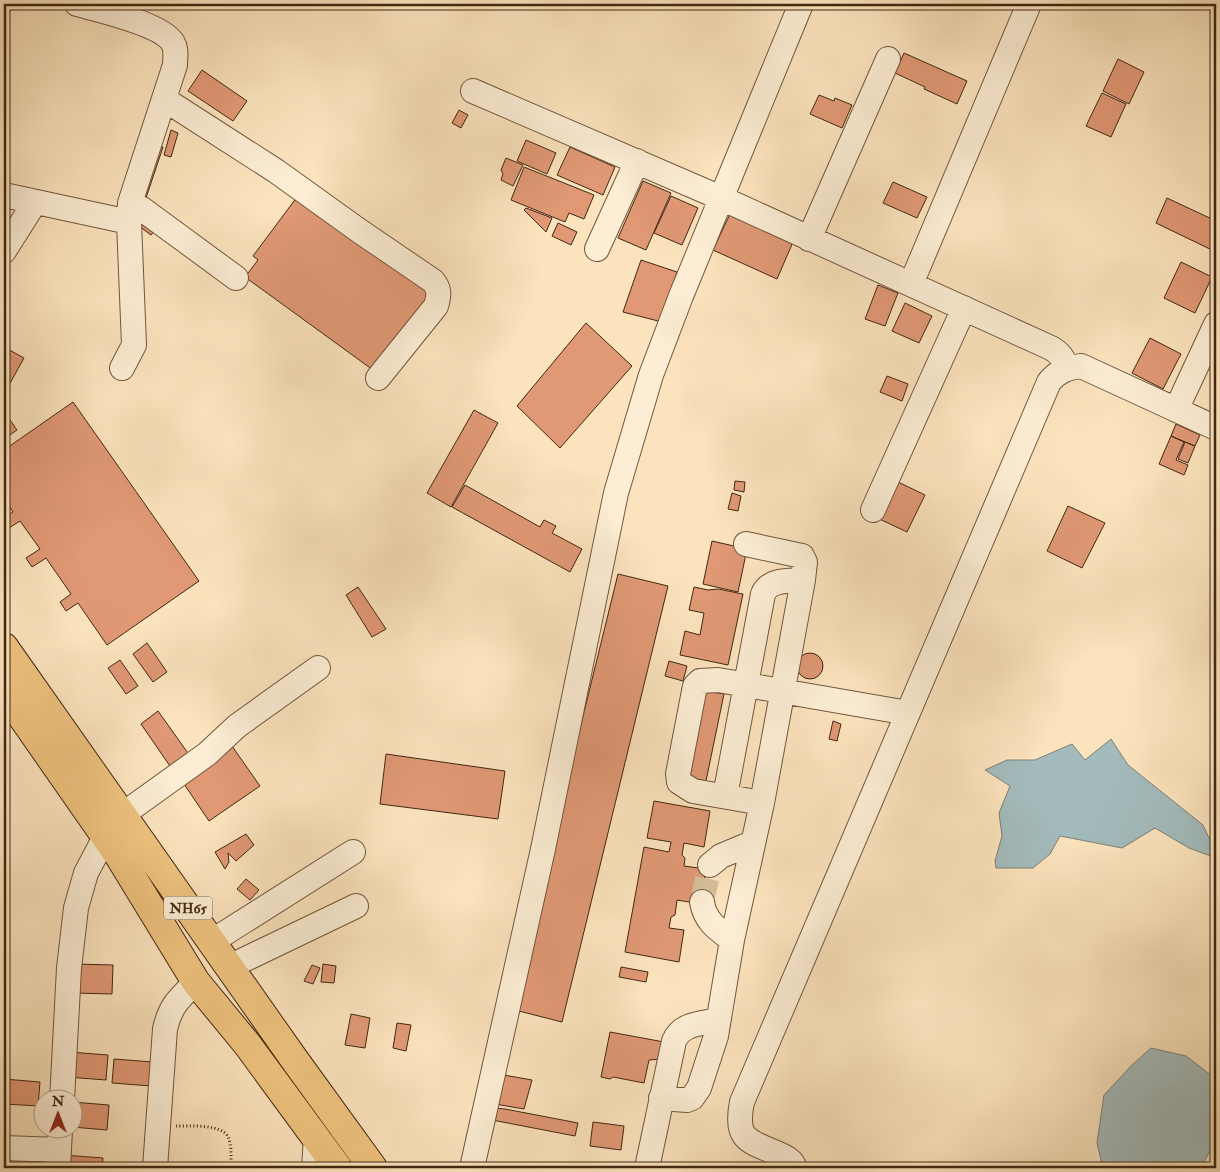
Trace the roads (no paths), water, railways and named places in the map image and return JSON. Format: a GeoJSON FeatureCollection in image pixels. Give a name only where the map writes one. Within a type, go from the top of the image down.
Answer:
{"type":"FeatureCollection","features":[{"type":"Feature","properties":{"kind":"highway","name":"NH65"},"geometry":{"type":"LineString","coordinates":[[4,647],[373,1168]]}},
{"type":"Feature","properties":{"kind":"highway","name":"NH65"},"geometry":{"type":"LineString","coordinates":[[4,690],[119,856],[196,982],[247,1044],[338,1168]]}},
{"type":"Feature","properties":{"kind":"street"},"geometry":{"type":"LineString","coordinates":[[77,4],[149,26],[169,38],[174,44],[176,52],[175,65],[130,213],[134,345],[122,368]]}},
{"type":"Feature","properties":{"kind":"street"},"geometry":{"type":"LineString","coordinates":[[472,1168],[543,849],[616,493],[650,375],[801,4]]}},
{"type":"Feature","properties":{"kind":"street"},"geometry":{"type":"LineString","coordinates":[[911,284],[1029,4]]}},
{"type":"Feature","properties":{"kind":"street"},"geometry":{"type":"LineString","coordinates":[[810,239],[888,59]]}},
{"type":"Feature","properties":{"kind":"street"},"geometry":{"type":"LineString","coordinates":[[472,91],[721,198],[964,308],[1058,353],[1064,359],[1067,368]]}},
{"type":"Feature","properties":{"kind":"street"},"geometry":{"type":"LineString","coordinates":[[164,99],[276,171],[433,281],[437,286],[438,297],[436,306],[378,378]]}},
{"type":"Feature","properties":{"kind":"street"},"geometry":{"type":"LineString","coordinates":[[597,250],[636,161]]}},
{"type":"Feature","properties":{"kind":"street"},"geometry":{"type":"LineString","coordinates":[[4,195],[35,202],[130,213],[142,209],[236,278]]}},
{"type":"Feature","properties":{"kind":"street"},"geometry":{"type":"LineString","coordinates":[[4,251],[35,202]]}},
{"type":"Feature","properties":{"kind":"street"},"geometry":{"type":"LineString","coordinates":[[873,510],[964,308]]}},
{"type":"Feature","properties":{"kind":"street"},"geometry":{"type":"LineString","coordinates":[[1176,410],[1216,324]]}},
{"type":"Feature","properties":{"kind":"street"},"geometry":{"type":"LineString","coordinates":[[795,1168],[785,1157],[746,1139],[740,1129],[739,1117],[742,1102],[1049,382],[1055,374],[1067,368],[1081,366],[1216,428]]}},
{"type":"Feature","properties":{"kind":"street"},"geometry":{"type":"LineString","coordinates":[[661,1098],[687,1100],[696,1094],[716,1036],[732,940],[762,802],[803,580],[805,562],[802,556],[746,544]]}},
{"type":"Feature","properties":{"kind":"street"},"geometry":{"type":"LineString","coordinates":[[725,796],[764,590],[772,584],[803,580]]}},
{"type":"Feature","properties":{"kind":"street"},"geometry":{"type":"LineString","coordinates":[[122,815],[207,754],[237,726],[318,668]]}},
{"type":"Feature","properties":{"kind":"street"},"geometry":{"type":"LineString","coordinates":[[762,802],[693,792],[680,782],[678,774],[696,686],[700,681],[718,680],[908,713]]}},
{"type":"Feature","properties":{"kind":"street"},"geometry":{"type":"LineString","coordinates":[[63,1090],[69,968],[76,908],[86,873],[105,836]]}},
{"type":"Feature","properties":{"kind":"street"},"geometry":{"type":"LineString","coordinates":[[710,866],[721,856],[752,843]]}},
{"type":"Feature","properties":{"kind":"street"},"geometry":{"type":"LineString","coordinates":[[212,942],[353,852]]}},
{"type":"Feature","properties":{"kind":"street"},"geometry":{"type":"LineString","coordinates":[[702,902],[703,912],[707,919],[732,940]]}},
{"type":"Feature","properties":{"kind":"street"},"geometry":{"type":"LineString","coordinates":[[229,967],[356,906]]}},
{"type":"Feature","properties":{"kind":"street"},"geometry":{"type":"LineString","coordinates":[[155,1168],[165,1029],[168,1016],[174,1004],[196,982]]}},
{"type":"Feature","properties":{"kind":"street"},"geometry":{"type":"LineString","coordinates":[[647,1168],[661,1098],[677,1034],[691,1026],[718,1020]]}},
{"type":"Feature","properties":{"kind":"street"},"geometry":{"type":"LineString","coordinates":[[314,1168],[316,1137]]}},
{"type":"Feature","properties":{"kind":"street"},"geometry":{"type":"LineString","coordinates":[[4,1148],[59,1149]]}},
{"type":"Feature","properties":{"kind":"water"},"geometry":{"type":"Polygon","coordinates":[[[1111,739],[1128,765],[1203,825],[1216,853],[1216,858],[1189,848],[1155,828],[1122,848],[1060,836],[1050,854],[1033,868],[996,868],[995,861],[1002,836],[999,813],[1010,786],[985,770],[1007,760],[1035,760],[1072,744],[1085,760],[1111,739]]]}},
{"type":"Feature","properties":{"kind":"water"},"geometry":{"type":"Polygon","coordinates":[[[1151,1048],[1186,1056],[1216,1079],[1216,1139],[1204,1162],[1190,1168],[1103,1168],[1097,1143],[1104,1095],[1151,1048]]]}},
{"type":"Feature","properties":{"kind":"tunnel"},"geometry":{"type":"LineString","coordinates":[[702,902],[710,865]]}}]}
